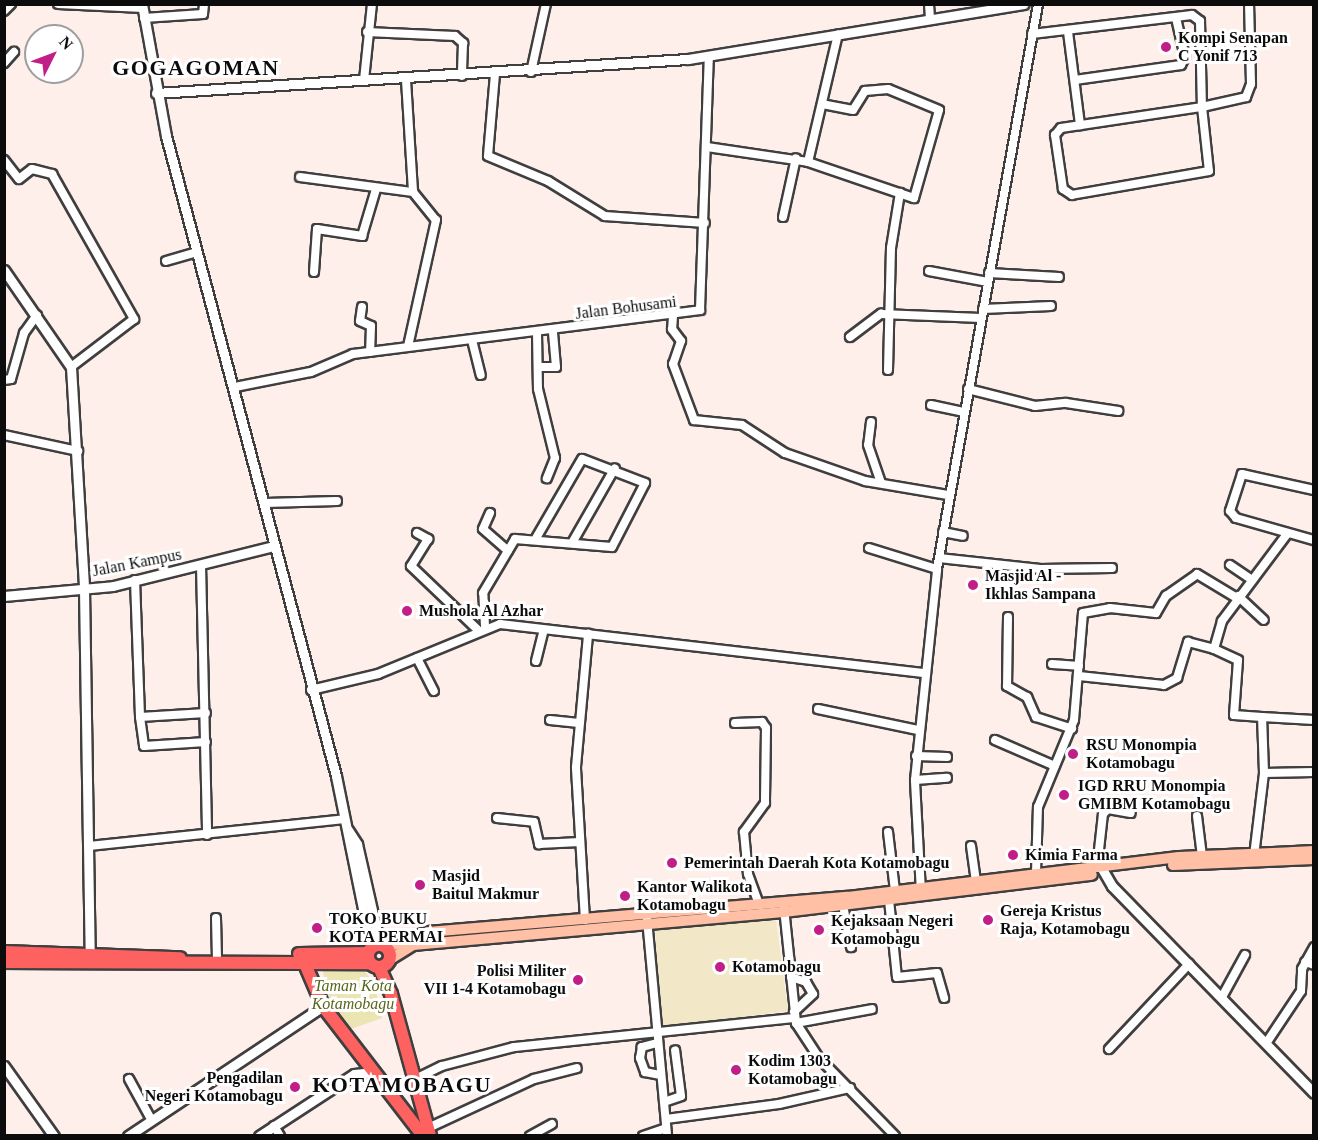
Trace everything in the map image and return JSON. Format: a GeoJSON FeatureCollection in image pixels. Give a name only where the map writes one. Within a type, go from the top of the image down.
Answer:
{"type":"FeatureCollection","features":[{"type":"Feature","properties":{"kind":"highway"},"geometry":{"type":"LineString","coordinates":[[4,951],[217,958],[378,955],[425,1108],[427,1133]]}},
{"type":"Feature","properties":{"kind":"highway"},"geometry":{"type":"LineString","coordinates":[[4,962],[218,966],[302,958]]}},
{"type":"Feature","properties":{"kind":"highway"},"geometry":{"type":"LineString","coordinates":[[302,958],[324,1006],[406,1115],[427,1133]]}},
{"type":"Feature","properties":{"kind":"highway"},"geometry":{"type":"LineString","coordinates":[[406,1115],[425,1108]]}},
{"type":"Feature","properties":{"kind":"main road"},"geometry":{"type":"LineString","coordinates":[[921,892],[976,881],[1036,873],[1100,870],[1314,851]]}},
{"type":"Feature","properties":{"kind":"main road"},"geometry":{"type":"LineString","coordinates":[[378,955],[412,945],[759,905],[784,908],[1202,856],[1314,860]]}},
{"type":"Feature","properties":{"kind":"main road"},"geometry":{"type":"LineString","coordinates":[[378,955],[428,932],[843,905],[892,895]]}},
{"type":"Feature","properties":{"kind":"street"},"geometry":{"type":"LineString","coordinates":[[4,11],[11,4]]}},
{"type":"Feature","properties":{"kind":"street"},"geometry":{"type":"LineString","coordinates":[[58,4],[203,14],[204,4]]}},
{"type":"Feature","properties":{"kind":"street"},"geometry":{"type":"LineString","coordinates":[[364,80],[367,32],[372,4]]}},
{"type":"Feature","properties":{"kind":"street"},"geometry":{"type":"LineString","coordinates":[[531,72],[546,4]]}},
{"type":"Feature","properties":{"kind":"street"},"geometry":{"type":"LineString","coordinates":[[929,4],[930,20]]}},
{"type":"Feature","properties":{"kind":"street"},"geometry":{"type":"LineString","coordinates":[[156,93],[364,80],[495,75],[709,56],[1024,4]]}},
{"type":"Feature","properties":{"kind":"street"},"geometry":{"type":"LineString","coordinates":[[921,892],[915,780],[916,756],[937,569],[948,495],[1038,4]]}},
{"type":"Feature","properties":{"kind":"street"},"geometry":{"type":"LineString","coordinates":[[1032,34],[1068,32],[1192,15],[1200,21],[1202,107],[1211,165],[1207,174],[1072,195],[1063,189],[1055,135],[1080,125],[1202,107],[1248,94],[1249,4]]}},
{"type":"Feature","properties":{"kind":"street"},"geometry":{"type":"LineString","coordinates":[[143,10],[156,93],[197,252],[245,423],[265,502],[273,546],[348,830],[378,955]]}},
{"type":"Feature","properties":{"kind":"street"},"geometry":{"type":"LineString","coordinates":[[1076,80],[1181,65],[1185,57],[1176,19]]}},
{"type":"Feature","properties":{"kind":"street"},"geometry":{"type":"LineString","coordinates":[[367,32],[455,36],[464,43],[462,76]]}},
{"type":"Feature","properties":{"kind":"street"},"geometry":{"type":"LineString","coordinates":[[1068,32],[1080,125]]}},
{"type":"Feature","properties":{"kind":"street"},"geometry":{"type":"LineString","coordinates":[[808,162],[838,34]]}},
{"type":"Feature","properties":{"kind":"street"},"geometry":{"type":"LineString","coordinates":[[4,63],[14,52]]}},
{"type":"Feature","properties":{"kind":"street","name":"Jalan Bohusami"},"geometry":{"type":"LineString","coordinates":[[235,387],[311,372],[335,358],[370,352],[673,316],[703,307],[709,56]]}},
{"type":"Feature","properties":{"kind":"street"},"geometry":{"type":"LineString","coordinates":[[495,75],[488,156],[548,181],[605,216],[705,223]]}},
{"type":"Feature","properties":{"kind":"street"},"geometry":{"type":"LineString","coordinates":[[406,80],[413,192],[436,220],[408,346]]}},
{"type":"Feature","properties":{"kind":"street"},"geometry":{"type":"LineString","coordinates":[[707,147],[796,159],[900,193],[912,200],[918,195],[939,110],[888,89],[866,91],[853,110],[823,104]]}},
{"type":"Feature","properties":{"kind":"street"},"geometry":{"type":"LineString","coordinates":[[783,217],[796,159]]}},
{"type":"Feature","properties":{"kind":"street"},"geometry":{"type":"LineString","coordinates":[[4,160],[19,179],[32,169],[51,174],[133,317],[111,342],[71,367]]}},
{"type":"Feature","properties":{"kind":"street"},"geometry":{"type":"LineString","coordinates":[[300,177],[376,189],[413,192]]}},
{"type":"Feature","properties":{"kind":"street"},"geometry":{"type":"LineString","coordinates":[[314,272],[317,229],[362,236],[376,189]]}},
{"type":"Feature","properties":{"kind":"street"},"geometry":{"type":"LineString","coordinates":[[888,370],[891,248],[900,193]]}},
{"type":"Feature","properties":{"kind":"street"},"geometry":{"type":"LineString","coordinates":[[166,261],[197,252]]}},
{"type":"Feature","properties":{"kind":"street"},"geometry":{"type":"LineString","coordinates":[[4,270],[71,367],[74,390],[84,589],[90,955]]}},
{"type":"Feature","properties":{"kind":"street"},"geometry":{"type":"LineString","coordinates":[[929,271],[988,282]]}},
{"type":"Feature","properties":{"kind":"street"},"geometry":{"type":"LineString","coordinates":[[989,273],[1059,277]]}},
{"type":"Feature","properties":{"kind":"street"},"geometry":{"type":"LineString","coordinates":[[983,309],[1051,306]]}},
{"type":"Feature","properties":{"kind":"street"},"geometry":{"type":"LineString","coordinates":[[362,307],[360,321],[371,326],[370,352]]}},
{"type":"Feature","properties":{"kind":"street"},"geometry":{"type":"LineString","coordinates":[[850,337],[876,316],[890,313],[981,318]]}},
{"type":"Feature","properties":{"kind":"street"},"geometry":{"type":"LineString","coordinates":[[4,380],[11,380],[24,333],[37,315]]}},
{"type":"Feature","properties":{"kind":"street"},"geometry":{"type":"LineString","coordinates":[[673,316],[672,329],[681,341],[673,363],[694,420],[742,425],[785,453],[881,483],[948,495]]}},
{"type":"Feature","properties":{"kind":"street"},"geometry":{"type":"LineString","coordinates":[[540,367],[556,367],[553,330]]}},
{"type":"Feature","properties":{"kind":"street"},"geometry":{"type":"LineString","coordinates":[[537,333],[540,367],[538,389],[555,458],[547,478]]}},
{"type":"Feature","properties":{"kind":"street"},"geometry":{"type":"LineString","coordinates":[[472,340],[481,375]]}},
{"type":"Feature","properties":{"kind":"street"},"geometry":{"type":"LineString","coordinates":[[968,389],[1035,406],[1066,403],[1118,411]]}},
{"type":"Feature","properties":{"kind":"street"},"geometry":{"type":"LineString","coordinates":[[931,405],[963,412]]}},
{"type":"Feature","properties":{"kind":"street"},"geometry":{"type":"LineString","coordinates":[[871,422],[868,445],[881,483]]}},
{"type":"Feature","properties":{"kind":"street"},"geometry":{"type":"LineString","coordinates":[[4,435],[78,451]]}},
{"type":"Feature","properties":{"kind":"street"},"geometry":{"type":"LineString","coordinates":[[481,628],[479,604],[518,537],[609,548],[620,535],[645,483],[615,468],[585,459],[578,462],[536,538]]}},
{"type":"Feature","properties":{"kind":"street"},"geometry":{"type":"LineString","coordinates":[[572,543],[615,468]]}},
{"type":"Feature","properties":{"kind":"street"},"geometry":{"type":"LineString","coordinates":[[1314,490],[1245,473],[1238,478],[1231,515],[1287,534],[1314,540]]}},
{"type":"Feature","properties":{"kind":"street"},"geometry":{"type":"LineString","coordinates":[[265,502],[337,501]]}},
{"type":"Feature","properties":{"kind":"street"},"geometry":{"type":"LineString","coordinates":[[490,513],[483,529],[508,551]]}},
{"type":"Feature","properties":{"kind":"street"},"geometry":{"type":"LineString","coordinates":[[417,532],[428,539],[411,566],[481,628]]}},
{"type":"Feature","properties":{"kind":"street"},"geometry":{"type":"LineString","coordinates":[[943,532],[963,536]]}},
{"type":"Feature","properties":{"kind":"street"},"geometry":{"type":"LineString","coordinates":[[1214,649],[1238,597],[1287,534]]}},
{"type":"Feature","properties":{"kind":"street","name":"Jalan Kampus"},"geometry":{"type":"LineString","coordinates":[[4,596],[84,589],[135,580],[273,546]]}},
{"type":"Feature","properties":{"kind":"street"},"geometry":{"type":"LineString","coordinates":[[869,549],[937,569]]}},
{"type":"Feature","properties":{"kind":"street"},"geometry":{"type":"LineString","coordinates":[[939,558],[1040,569],[1112,568]]}},
{"type":"Feature","properties":{"kind":"street"},"geometry":{"type":"LineString","coordinates":[[201,565],[207,835]]}},
{"type":"Feature","properties":{"kind":"street"},"geometry":{"type":"LineString","coordinates":[[1230,565],[1251,579]]}},
{"type":"Feature","properties":{"kind":"street"},"geometry":{"type":"LineString","coordinates":[[1036,873],[1038,807],[1072,729],[1086,611],[1152,614],[1166,596],[1197,574],[1238,597],[1264,620]]}},
{"type":"Feature","properties":{"kind":"street"},"geometry":{"type":"LineString","coordinates":[[135,580],[140,717],[144,746],[206,741]]}},
{"type":"Feature","properties":{"kind":"street"},"geometry":{"type":"LineString","coordinates":[[1008,617],[1007,687],[1027,697],[1036,717],[1072,729]]}},
{"type":"Feature","properties":{"kind":"street"},"geometry":{"type":"LineString","coordinates":[[311,690],[417,658],[481,628],[588,634],[924,673]]}},
{"type":"Feature","properties":{"kind":"street"},"geometry":{"type":"LineString","coordinates":[[536,661],[544,630]]}},
{"type":"Feature","properties":{"kind":"street"},"geometry":{"type":"LineString","coordinates":[[585,920],[580,842],[579,723],[588,634]]}},
{"type":"Feature","properties":{"kind":"street"},"geometry":{"type":"LineString","coordinates":[[1078,676],[1164,686],[1177,678],[1188,642],[1214,649],[1238,660],[1234,715],[1314,720]]}},
{"type":"Feature","properties":{"kind":"street"},"geometry":{"type":"LineString","coordinates":[[417,658],[434,692]]}},
{"type":"Feature","properties":{"kind":"street"},"geometry":{"type":"LineString","coordinates":[[1052,663],[1079,666]]}},
{"type":"Feature","properties":{"kind":"street"},"geometry":{"type":"LineString","coordinates":[[818,709],[918,730]]}},
{"type":"Feature","properties":{"kind":"street"},"geometry":{"type":"LineString","coordinates":[[140,717],[206,713]]}},
{"type":"Feature","properties":{"kind":"street"},"geometry":{"type":"LineString","coordinates":[[1254,857],[1264,773],[1262,717]]}},
{"type":"Feature","properties":{"kind":"street"},"geometry":{"type":"LineString","coordinates":[[550,720],[579,723]]}},
{"type":"Feature","properties":{"kind":"street"},"geometry":{"type":"LineString","coordinates":[[735,723],[762,722],[766,728],[765,803],[744,832],[748,874],[759,905]]}},
{"type":"Feature","properties":{"kind":"street"},"geometry":{"type":"LineString","coordinates":[[995,740],[1055,766]]}},
{"type":"Feature","properties":{"kind":"street"},"geometry":{"type":"LineString","coordinates":[[916,756],[947,758]]}},
{"type":"Feature","properties":{"kind":"street"},"geometry":{"type":"LineString","coordinates":[[1264,773],[1314,772]]}},
{"type":"Feature","properties":{"kind":"street"},"geometry":{"type":"LineString","coordinates":[[915,780],[947,778]]}},
{"type":"Feature","properties":{"kind":"street"},"geometry":{"type":"LineString","coordinates":[[1131,813],[1108,809],[1103,814],[1100,870],[1312,1088]]}},
{"type":"Feature","properties":{"kind":"street"},"geometry":{"type":"LineString","coordinates":[[1197,816],[1202,856]]}},
{"type":"Feature","properties":{"kind":"street"},"geometry":{"type":"LineString","coordinates":[[497,818],[534,822],[539,844],[580,842]]}},
{"type":"Feature","properties":{"kind":"street"},"geometry":{"type":"LineString","coordinates":[[89,846],[345,819]]}},
{"type":"Feature","properties":{"kind":"street"},"geometry":{"type":"LineString","coordinates":[[888,832],[895,973],[902,978],[937,973],[944,998]]}},
{"type":"Feature","properties":{"kind":"street"},"geometry":{"type":"LineString","coordinates":[[971,846],[976,881]]}},
{"type":"Feature","properties":{"kind":"street"},"geometry":{"type":"LineString","coordinates":[[843,905],[850,947]]}},
{"type":"Feature","properties":{"kind":"street"},"geometry":{"type":"LineString","coordinates":[[784,908],[795,1017],[819,1058],[895,1136]]}},
{"type":"Feature","properties":{"kind":"street"},"geometry":{"type":"LineString","coordinates":[[216,918],[217,958]]}},
{"type":"Feature","properties":{"kind":"street"},"geometry":{"type":"LineString","coordinates":[[643,1136],[667,1132],[647,918]]}},
{"type":"Feature","properties":{"kind":"street"},"geometry":{"type":"LineString","coordinates":[[1267,1042],[1301,991],[1305,962],[1314,947]]}},
{"type":"Feature","properties":{"kind":"street"},"geometry":{"type":"LineString","coordinates":[[1222,997],[1245,955]]}},
{"type":"Feature","properties":{"kind":"street"},"geometry":{"type":"LineString","coordinates":[[1305,962],[1314,965]]}},
{"type":"Feature","properties":{"kind":"street"},"geometry":{"type":"LineString","coordinates":[[1109,1049],[1189,964]]}},
{"type":"Feature","properties":{"kind":"street"},"geometry":{"type":"LineString","coordinates":[[791,977],[806,982],[813,994],[795,1017]]}},
{"type":"Feature","properties":{"kind":"street"},"geometry":{"type":"LineString","coordinates":[[128,1136],[324,1006]]}},
{"type":"Feature","properties":{"kind":"street"},"geometry":{"type":"LineString","coordinates":[[415,1079],[503,1049],[873,1009]]}},
{"type":"Feature","properties":{"kind":"street"},"geometry":{"type":"LineString","coordinates":[[657,1043],[642,1047],[640,1058],[645,1072],[661,1075]]}},
{"type":"Feature","properties":{"kind":"street"},"geometry":{"type":"LineString","coordinates":[[664,1102],[681,1096],[675,1050]]}},
{"type":"Feature","properties":{"kind":"street"},"geometry":{"type":"LineString","coordinates":[[354,1074],[361,1057]]}},
{"type":"Feature","properties":{"kind":"street"},"geometry":{"type":"LineString","coordinates":[[427,1133],[534,1079],[577,1068]]}},
{"type":"Feature","properties":{"kind":"street"},"geometry":{"type":"LineString","coordinates":[[5,1070],[54,1136]]}},
{"type":"Feature","properties":{"kind":"street"},"geometry":{"type":"LineString","coordinates":[[259,1136],[354,1074],[372,1072]]}},
{"type":"Feature","properties":{"kind":"street"},"geometry":{"type":"LineString","coordinates":[[129,1079],[151,1119]]}},
{"type":"Feature","properties":{"kind":"street"},"geometry":{"type":"LineString","coordinates":[[666,1119],[779,1104],[850,1088]]}},
{"type":"Feature","properties":{"kind":"street"},"geometry":{"type":"LineString","coordinates":[[530,1136],[552,1124]]}},
{"type":"Feature","properties":{"kind":"street"},"geometry":{"type":"LineString","coordinates":[[274,1126],[280,1136]]}},
{"type":"Feature","properties":{"kind":"green space","name":"Taman Kota Kotamobagu"},"geometry":{"type":"Polygon","coordinates":[[[323,971],[365,972],[374,982],[382,1018],[348,1030],[327,997],[323,971]]]}},
{"type":"Feature","properties":{"kind":"shaded area","name":"Kotamobagu"},"geometry":{"type":"Polygon","coordinates":[[[775,912],[788,1011],[660,1027],[655,924],[775,912]]]}},
{"type":"Feature","properties":{"kind":"place","name":"Kompi Senapan C Yonif 713"},"geometry":{"type":"Point","coordinates":[1166,47]}},
{"type":"Feature","properties":{"kind":"place","name":"Masjid Al - Ikhlas Sampana"},"geometry":{"type":"Point","coordinates":[973,585]}},
{"type":"Feature","properties":{"kind":"place","name":"Mushola Al Azhar"},"geometry":{"type":"Point","coordinates":[407,611]}},
{"type":"Feature","properties":{"kind":"place","name":"RSU Monompia Kotamobagu"},"geometry":{"type":"Point","coordinates":[1073,754]}},
{"type":"Feature","properties":{"kind":"place","name":"IGD RRU Monompia GMIBM Kotamobagu"},"geometry":{"type":"Point","coordinates":[1064,795]}},
{"type":"Feature","properties":{"kind":"place","name":"Kimia Farma"},"geometry":{"type":"Point","coordinates":[1013,855]}},
{"type":"Feature","properties":{"kind":"place","name":"Pemerintah Daerah Kota Kotamobagu"},"geometry":{"type":"Point","coordinates":[672,863]}},
{"type":"Feature","properties":{"kind":"place","name":"Masjid Baitul Makmur"},"geometry":{"type":"Point","coordinates":[420,885]}},
{"type":"Feature","properties":{"kind":"place","name":"Kantor Walikota Kotamobagu"},"geometry":{"type":"Point","coordinates":[625,896]}},
{"type":"Feature","properties":{"kind":"place","name":"Gereja Kristus Raja, Kotamobagu"},"geometry":{"type":"Point","coordinates":[988,920]}},
{"type":"Feature","properties":{"kind":"place","name":"TOKO BUKU KOTA PERMAI"},"geometry":{"type":"Point","coordinates":[317,928]}},
{"type":"Feature","properties":{"kind":"place","name":"Kejaksaan Negeri Kotamobagu"},"geometry":{"type":"Point","coordinates":[819,930]}},
{"type":"Feature","properties":{"kind":"place","name":"Kotamobagu"},"geometry":{"type":"Point","coordinates":[720,967]}},
{"type":"Feature","properties":{"kind":"place","name":"Polisi Militer VII 1-4 Kotamobagu"},"geometry":{"type":"Point","coordinates":[578,980]}},
{"type":"Feature","properties":{"kind":"place","name":"Kodim 1303 Kotamobagu"},"geometry":{"type":"Point","coordinates":[736,1070]}},
{"type":"Feature","properties":{"kind":"place","name":"Pengadilan Negeri Kotamobagu"},"geometry":{"type":"Point","coordinates":[295,1087]}},
{"type":"Feature","properties":{"kind":"district","name":"GOGAGOMAN"},"geometry":{"type":"Point","coordinates":[196,68]}},
{"type":"Feature","properties":{"kind":"district","name":"KOTAMOBAGU"},"geometry":{"type":"Point","coordinates":[402,1085]}}]}
